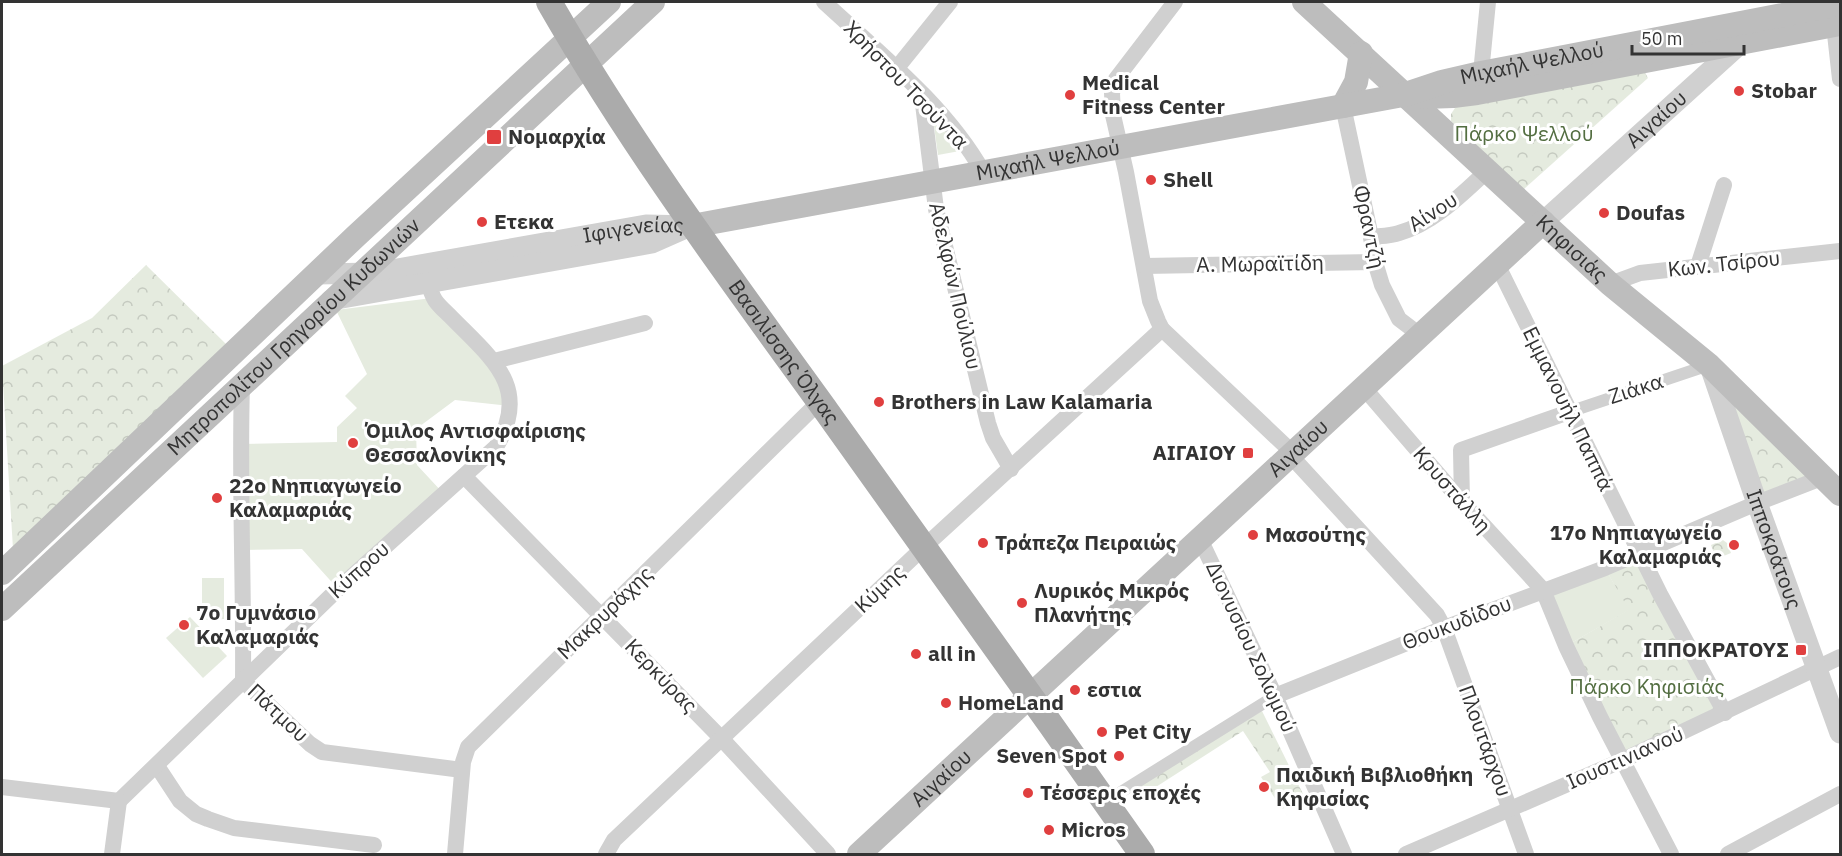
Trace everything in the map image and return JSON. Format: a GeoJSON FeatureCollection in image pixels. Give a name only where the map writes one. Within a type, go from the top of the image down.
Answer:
{"type":"FeatureCollection","features":[{"type":"Feature","properties":{"kind":"main road","name":"Βασιλίσσης Όλγας"},"geometry":{"type":"LineString","coordinates":[[549,2],[692,226],[1032,695],[1142,855]]}},
{"type":"Feature","properties":{"kind":"main road","name":"Μητροπολίτου Γρηγορίου Κυδωνιών"},"geometry":{"type":"LineString","coordinates":[[2,573],[316,274],[609,2]]}},
{"type":"Feature","properties":{"kind":"main road","name":"Μητροπολίτου Γρηγορίου Κυδωνιών"},"geometry":{"type":"LineString","coordinates":[[2,609],[653,2]]}},
{"type":"Feature","properties":{"kind":"main road","name":"Κηφισιάς"},"geometry":{"type":"LineString","coordinates":[[1304,2],[1610,284],[1709,365],[1832,486]]}},
{"type":"Feature","properties":{"kind":"main road","name":"Μιχαήλ Ψελλού"},"geometry":{"type":"LineString","coordinates":[[692,226],[1403,95],[1442,82],[1482,74],[1838,17]]}},
{"type":"Feature","properties":{"kind":"main road","name":"Μιχαήλ Ψελλού"},"geometry":{"type":"LineString","coordinates":[[1403,95],[1429,98],[1477,93],[1741,43],[1838,17]]}},
{"type":"Feature","properties":{"kind":"main road"},"geometry":{"type":"LineString","coordinates":[[1343,106],[1356,82],[1361,54]]}},
{"type":"Feature","properties":{"kind":"main road","name":"Αιγαίου"},"geometry":{"type":"LineString","coordinates":[[859,855],[1543,222]]}},
{"type":"Feature","properties":{"kind":"street","name":"Χρήστου Τσούντα"},"geometry":{"type":"LineString","coordinates":[[824,2],[922,96],[970,149],[983,172]]}},
{"type":"Feature","properties":{"kind":"street"},"geometry":{"type":"LineString","coordinates":[[896,69],[950,2]]}},
{"type":"Feature","properties":{"kind":"street"},"geometry":{"type":"LineString","coordinates":[[1162,329],[1150,301],[1120,147],[1113,104],[1113,87],[1116,79],[1175,2]]}},
{"type":"Feature","properties":{"kind":"street"},"geometry":{"type":"LineString","coordinates":[[1482,74],[1488,2]]}},
{"type":"Feature","properties":{"kind":"street"},"geometry":{"type":"LineString","coordinates":[[1838,17],[1840,79]]}},
{"type":"Feature","properties":{"kind":"street","name":"Αιγαίου"},"geometry":{"type":"LineString","coordinates":[[1543,222],[1741,43]]}},
{"type":"Feature","properties":{"kind":"street","name":"Αδελφών Πούλιου"},"geometry":{"type":"LineString","coordinates":[[922,96],[931,182],[988,423],[993,438],[1011,469]]}},
{"type":"Feature","properties":{"kind":"street","name":"Φραντζή"},"geometry":{"type":"LineString","coordinates":[[1343,106],[1375,262],[1382,285],[1399,319],[1420,335]]}},
{"type":"Feature","properties":{"kind":"street","name":"Αίνου"},"geometry":{"type":"LineString","coordinates":[[1371,237],[1399,234],[1418,225],[1451,204],[1487,171]]}},
{"type":"Feature","properties":{"kind":"street"},"geometry":{"type":"LineString","coordinates":[[1698,266],[1724,185]]}},
{"type":"Feature","properties":{"kind":"street","name":"Ιφιγενείας"},"geometry":{"type":"LineString","coordinates":[[316,274],[360,274],[419,267],[646,225],[692,226]]}},
{"type":"Feature","properties":{"kind":"street","name":"Ιφιγενείας"},"geometry":{"type":"LineString","coordinates":[[331,300],[652,243],[692,226]]}},
{"type":"Feature","properties":{"kind":"street","name":"Κων. Τσίρου"},"geometry":{"type":"LineString","coordinates":[[1610,284],[1640,273],[1840,251]]}},
{"type":"Feature","properties":{"kind":"street","name":"Α. Μωραϊτίδη"},"geometry":{"type":"LineString","coordinates":[[1144,266],[1375,262]]}},
{"type":"Feature","properties":{"kind":"street","name":"Εμμανουήλ Παππά"},"geometry":{"type":"LineString","coordinates":[[1497,264],[1660,594],[1725,713]]}},
{"type":"Feature","properties":{"kind":"street","name":"Κύπρου"},"geometry":{"type":"LineString","coordinates":[[119,801],[338,589],[495,447],[505,432],[510,406],[506,381],[494,361],[432,298],[429,284]]}},
{"type":"Feature","properties":{"kind":"street"},"geometry":{"type":"LineString","coordinates":[[494,361],[645,323]]}},
{"type":"Feature","properties":{"kind":"street","name":"Κύμης"},"geometry":{"type":"LineString","coordinates":[[606,855],[614,840],[924,547],[1162,329]]}},
{"type":"Feature","properties":{"kind":"street","name":"Πλουτάρχου"},"geometry":{"type":"LineString","coordinates":[[1162,329],[1292,454],[1437,615],[1444,628],[1526,855]]}},
{"type":"Feature","properties":{"kind":"street","name":"Ζιάκα"},"geometry":{"type":"LineString","coordinates":[[1462,502],[1461,450],[1709,365]]}},
{"type":"Feature","properties":{"kind":"street","name":"Ιπποκράτους"},"geometry":{"type":"LineString","coordinates":[[1709,365],[1840,733]]}},
{"type":"Feature","properties":{"kind":"street","name":"Πάτμου"},"geometry":{"type":"LineString","coordinates":[[242,384],[240,444],[244,590],[243,681],[310,744],[322,752],[462,770]]}},
{"type":"Feature","properties":{"kind":"street","name":"Κρυστάλλη"},"geometry":{"type":"LineString","coordinates":[[1364,388],[1462,502],[1543,590]]}},
{"type":"Feature","properties":{"kind":"street","name":"Μακρυράχης"},"geometry":{"type":"LineString","coordinates":[[455,855],[462,770],[465,754],[473,741],[819,402]]}},
{"type":"Feature","properties":{"kind":"street","name":"Κερκύρας"},"geometry":{"type":"LineString","coordinates":[[464,476],[722,738],[828,855]]}},
{"type":"Feature","properties":{"kind":"street","name":"Θουκυδίδου"},"geometry":{"type":"LineString","coordinates":[[1105,802],[1275,696],[1444,628],[1641,553],[1757,503],[1832,486]]}},
{"type":"Feature","properties":{"kind":"street","name":"Διονυσίου Σολωμού"},"geometry":{"type":"LineString","coordinates":[[1200,539],[1275,696],[1344,855]]}},
{"type":"Feature","properties":{"kind":"street"},"geometry":{"type":"LineString","coordinates":[[1543,590],[1566,646],[1621,761],[1671,855]]}},
{"type":"Feature","properties":{"kind":"street","name":"Ιουστινιανού"},"geometry":{"type":"LineString","coordinates":[[1406,855],[1509,808],[1621,761],[1840,657]]}},
{"type":"Feature","properties":{"kind":"street"},"geometry":{"type":"LineString","coordinates":[[156,766],[180,801],[196,814],[208,819],[234,828],[374,845]]}},
{"type":"Feature","properties":{"kind":"street"},"geometry":{"type":"LineString","coordinates":[[2,787],[119,801],[112,855]]}},
{"type":"Feature","properties":{"kind":"street"},"geometry":{"type":"LineString","coordinates":[[1728,855],[1840,794]]}},
{"type":"Feature","properties":{"kind":"green space","name":"Πάρκο Ψελλού"},"geometry":{"type":"Polygon","coordinates":[[[1644,71],[1648,78],[1523,190],[1451,121],[1451,114],[1457,105],[1644,71]]]}},
{"type":"Feature","properties":{"kind":"green space"},"geometry":{"type":"Polygon","coordinates":[[[935,118],[965,150],[938,155],[933,119],[935,118]]]}},
{"type":"Feature","properties":{"kind":"green space"},"geometry":{"type":"Polygon","coordinates":[[[146,265],[228,346],[13,549],[2,366],[92,318],[146,265]]]}},
{"type":"Feature","properties":{"kind":"green space","name":"Όμιλος Αντισφαίρισης Θεσσαλονίκης"},"geometry":{"type":"Polygon","coordinates":[[[432,298],[494,361],[510,406],[455,400],[416,429],[417,465],[443,493],[338,589],[302,549],[242,550],[240,444],[337,442],[337,427],[357,408],[345,396],[367,374],[336,310],[432,298]]]}},
{"type":"Feature","properties":{"kind":"green space"},"geometry":{"type":"Polygon","coordinates":[[[1718,392],[1812,478],[1758,499],[1718,392]]]}},
{"type":"Feature","properties":{"kind":"green space"},"geometry":{"type":"Polygon","coordinates":[[[1723,540],[1727,543],[1731,553],[1716,559],[1711,545],[1723,540]]]}},
{"type":"Feature","properties":{"kind":"green space","name":"Πάρκο Κηφισιάς"},"geometry":{"type":"Polygon","coordinates":[[[1641,553],[1725,713],[1621,761],[1566,646],[1628,610],[1605,568],[1641,553]]]}},
{"type":"Feature","properties":{"kind":"green space"},"geometry":{"type":"Polygon","coordinates":[[[1605,568],[1629,610],[1566,646],[1543,590],[1605,568]]]}},
{"type":"Feature","properties":{"kind":"green space"},"geometry":{"type":"Polygon","coordinates":[[[202,578],[224,578],[224,619],[202,620],[202,578]]]}},
{"type":"Feature","properties":{"kind":"green space"},"geometry":{"type":"Polygon","coordinates":[[[190,617],[227,656],[203,678],[166,638],[190,617]]]}},
{"type":"Feature","properties":{"kind":"green space"},"geometry":{"type":"Polygon","coordinates":[[[1262,711],[1305,798],[1282,809],[1261,777],[1270,772],[1243,731],[1145,794],[1130,783],[1262,711]]]}},
{"type":"Feature","properties":{"kind":"place","name":"Stobar"},"geometry":{"type":"Point","coordinates":[1739,91]}},
{"type":"Feature","properties":{"kind":"place","name":"Medical Fitness Center"},"geometry":{"type":"Point","coordinates":[1070,95]}},
{"type":"Feature","properties":{"kind":"place","name":"Νομαρχία"},"geometry":{"type":"Point","coordinates":[494,137]}},
{"type":"Feature","properties":{"kind":"place","name":"Shell"},"geometry":{"type":"Point","coordinates":[1151,180]}},
{"type":"Feature","properties":{"kind":"place","name":"Doufas"},"geometry":{"type":"Point","coordinates":[1604,213]}},
{"type":"Feature","properties":{"kind":"place","name":"Ετεκα"},"geometry":{"type":"Point","coordinates":[482,222]}},
{"type":"Feature","properties":{"kind":"place","name":"Brothers in Law Kalamaria"},"geometry":{"type":"Point","coordinates":[879,402]}},
{"type":"Feature","properties":{"kind":"place","name":"Όμιλος Αντισφαίρισης Θεσσαλονίκης"},"geometry":{"type":"Point","coordinates":[353,443]}},
{"type":"Feature","properties":{"kind":"place","name":"ΑΙΓΑΙΟΥ"},"geometry":{"type":"Point","coordinates":[1248,453]}},
{"type":"Feature","properties":{"kind":"place","name":"22ο Νηπιαγωγείο Καλαμαριάς"},"geometry":{"type":"Point","coordinates":[217,498]}},
{"type":"Feature","properties":{"kind":"place","name":"Μασούτης"},"geometry":{"type":"Point","coordinates":[1253,535]}},
{"type":"Feature","properties":{"kind":"place","name":"Τράπεζα Πειραιώς"},"geometry":{"type":"Point","coordinates":[983,543]}},
{"type":"Feature","properties":{"kind":"place","name":"17ο Νηπιαγωγείο Καλαμαριάς"},"geometry":{"type":"Point","coordinates":[1734,545]}},
{"type":"Feature","properties":{"kind":"place","name":"Λυρικός Μικρός Πλανήτης"},"geometry":{"type":"Point","coordinates":[1022,603]}},
{"type":"Feature","properties":{"kind":"place","name":"7ο Γυμνάσιο Καλαμαριάς"},"geometry":{"type":"Point","coordinates":[184,625]}},
{"type":"Feature","properties":{"kind":"place","name":"ΙΠΠΟΚΡΑΤΟΥΣ"},"geometry":{"type":"Point","coordinates":[1801,650]}},
{"type":"Feature","properties":{"kind":"place","name":"all in"},"geometry":{"type":"Point","coordinates":[916,654]}},
{"type":"Feature","properties":{"kind":"place","name":"εστια"},"geometry":{"type":"Point","coordinates":[1075,690]}},
{"type":"Feature","properties":{"kind":"place","name":"HomeLand"},"geometry":{"type":"Point","coordinates":[946,703]}},
{"type":"Feature","properties":{"kind":"place","name":"Pet City"},"geometry":{"type":"Point","coordinates":[1102,732]}},
{"type":"Feature","properties":{"kind":"place","name":"Seven Spot"},"geometry":{"type":"Point","coordinates":[1119,756]}},
{"type":"Feature","properties":{"kind":"place","name":"Παιδική Βιβλιοθήκη Κηφισίας"},"geometry":{"type":"Point","coordinates":[1264,787]}},
{"type":"Feature","properties":{"kind":"place","name":"Τέσσερις εποχές"},"geometry":{"type":"Point","coordinates":[1028,793]}},
{"type":"Feature","properties":{"kind":"place","name":"Micros"},"geometry":{"type":"Point","coordinates":[1049,830]}}]}
